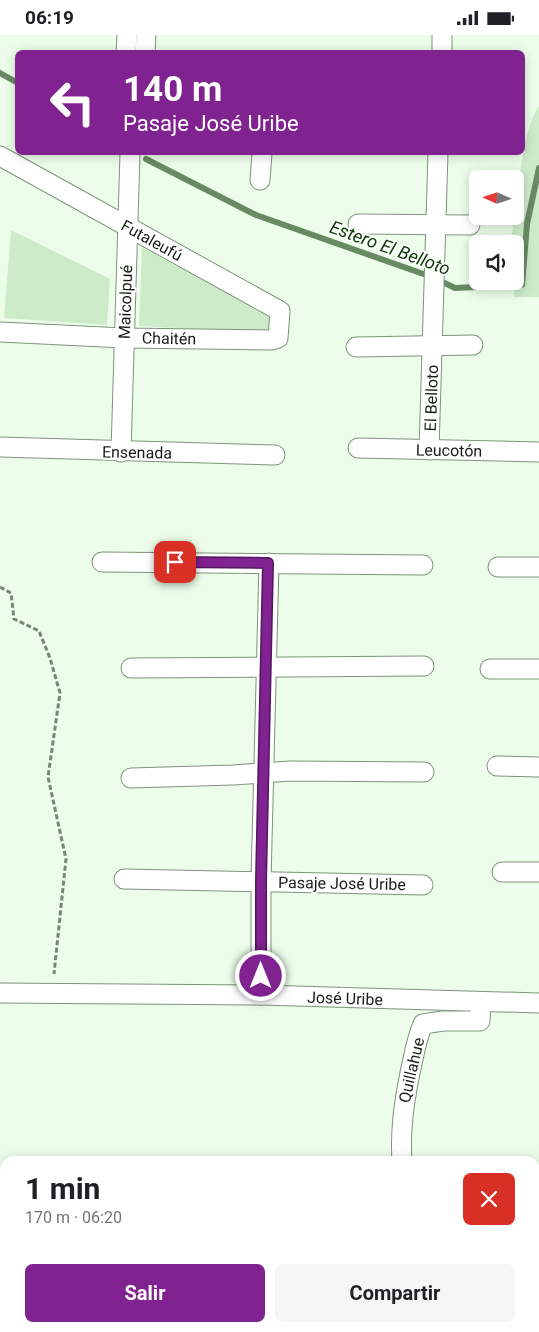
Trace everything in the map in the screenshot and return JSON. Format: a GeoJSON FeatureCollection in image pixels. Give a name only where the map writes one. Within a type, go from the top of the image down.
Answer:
{"type":"FeatureCollection","features":[{"type":"Feature","properties":{"kind":"street"},"geometry":{"type":"LineString","coordinates":[[126,50],[127,35]]}},
{"type":"Feature","properties":{"kind":"street"},"geometry":{"type":"LineString","coordinates":[[144,50],[146,35]]}},
{"type":"Feature","properties":{"kind":"street"},"geometry":{"type":"LineString","coordinates":[[442,35],[442,50]]}},
{"type":"Feature","properties":{"kind":"street","name":"Maicolpué"},"geometry":{"type":"LineString","coordinates":[[120,452],[130,155]]}},
{"type":"Feature","properties":{"kind":"street"},"geometry":{"type":"LineString","coordinates":[[260,180],[262,155]]}},
{"type":"Feature","properties":{"kind":"street","name":"El Belloto"},"geometry":{"type":"LineString","coordinates":[[429,449],[433,346],[434,225],[438,155]]}},
{"type":"Feature","properties":{"kind":"street"},"geometry":{"type":"LineString","coordinates":[[0,156],[0,163]]}},
{"type":"Feature","properties":{"kind":"street","name":"Futaleufú"},"geometry":{"type":"LineString","coordinates":[[0,156],[280,311],[278,338]]}},
{"type":"Feature","properties":{"kind":"street"},"geometry":{"type":"LineString","coordinates":[[358,224],[469,225]]}},
{"type":"Feature","properties":{"kind":"street","name":"Chaitén"},"geometry":{"type":"LineString","coordinates":[[0,331],[124,338],[272,340],[278,338]]}},
{"type":"Feature","properties":{"kind":"street","name":"El Belloto"},"geometry":{"type":"LineString","coordinates":[[356,347],[473,345]]}},
{"type":"Feature","properties":{"kind":"street","name":"Ensenada"},"geometry":{"type":"LineString","coordinates":[[0,447],[120,452],[275,455]]}},
{"type":"Feature","properties":{"kind":"street","name":"Leucotón"},"geometry":{"type":"LineString","coordinates":[[358,448],[539,452]]}},
{"type":"Feature","properties":{"kind":"street"},"geometry":{"type":"LineString","coordinates":[[102,562],[423,565]]}},
{"type":"Feature","properties":{"kind":"street","name":"Pasaje José Uribe"},"geometry":{"type":"LineString","coordinates":[[261,995],[261,881],[268,563]]}},
{"type":"Feature","properties":{"kind":"street"},"geometry":{"type":"LineString","coordinates":[[498,567],[539,567]]}},
{"type":"Feature","properties":{"kind":"street"},"geometry":{"type":"LineString","coordinates":[[131,668],[424,667]]}},
{"type":"Feature","properties":{"kind":"street"},"geometry":{"type":"LineString","coordinates":[[490,669],[539,669]]}},
{"type":"Feature","properties":{"kind":"street"},"geometry":{"type":"LineString","coordinates":[[497,767],[539,767]]}},
{"type":"Feature","properties":{"kind":"street"},"geometry":{"type":"LineString","coordinates":[[131,778],[290,771],[424,772]]}},
{"type":"Feature","properties":{"kind":"street"},"geometry":{"type":"LineString","coordinates":[[502,872],[539,871]]}},
{"type":"Feature","properties":{"kind":"street","name":"Pasaje José Uribe"},"geometry":{"type":"LineString","coordinates":[[124,879],[423,885]]}},
{"type":"Feature","properties":{"kind":"street","name":"José Uribe"},"geometry":{"type":"LineString","coordinates":[[0,993],[261,995],[539,1003]]}},
{"type":"Feature","properties":{"kind":"street","name":"Quillahue"},"geometry":{"type":"LineString","coordinates":[[402,1156],[400,1132],[404,1098],[416,1038],[423,1024],[444,1021],[480,1021],[481,1002]]}},
{"type":"Feature","properties":{"kind":"path"},"geometry":{"type":"LineString","coordinates":[[0,587],[11,593],[14,619],[39,631],[50,658],[60,693],[48,777],[66,859],[54,973],[70,994]]}},
{"type":"Feature","properties":{"kind":"green space"},"geometry":{"type":"Polygon","coordinates":[[[539,106],[539,297],[514,297],[514,290],[524,290],[524,235],[512,234],[513,225],[524,225],[524,170],[521,170],[528,132],[539,106]]]}},
{"type":"Feature","properties":{"kind":"green space"},"geometry":{"type":"Polygon","coordinates":[[[11,230],[110,279],[107,325],[4,318],[11,230]]]}},
{"type":"Feature","properties":{"kind":"green space"},"geometry":{"type":"Polygon","coordinates":[[[142,247],[269,317],[272,328],[265,333],[139,326],[142,247]]]}},
{"type":"Feature","properties":{"kind":"waterway","name":"Estero El Belloto"},"geometry":{"type":"LineString","coordinates":[[0,73],[15,81]]}},
{"type":"Feature","properties":{"kind":"waterway","name":"Estero El Belloto"},"geometry":{"type":"LineString","coordinates":[[146,159],[256,215],[432,277],[455,288],[522,285],[527,224],[539,168]]}},
{"type":"Feature","properties":{"kind":"route"},"geometry":{"type":"LineString","coordinates":[[175,562],[268,563],[261,881],[261,976]]}}]}
